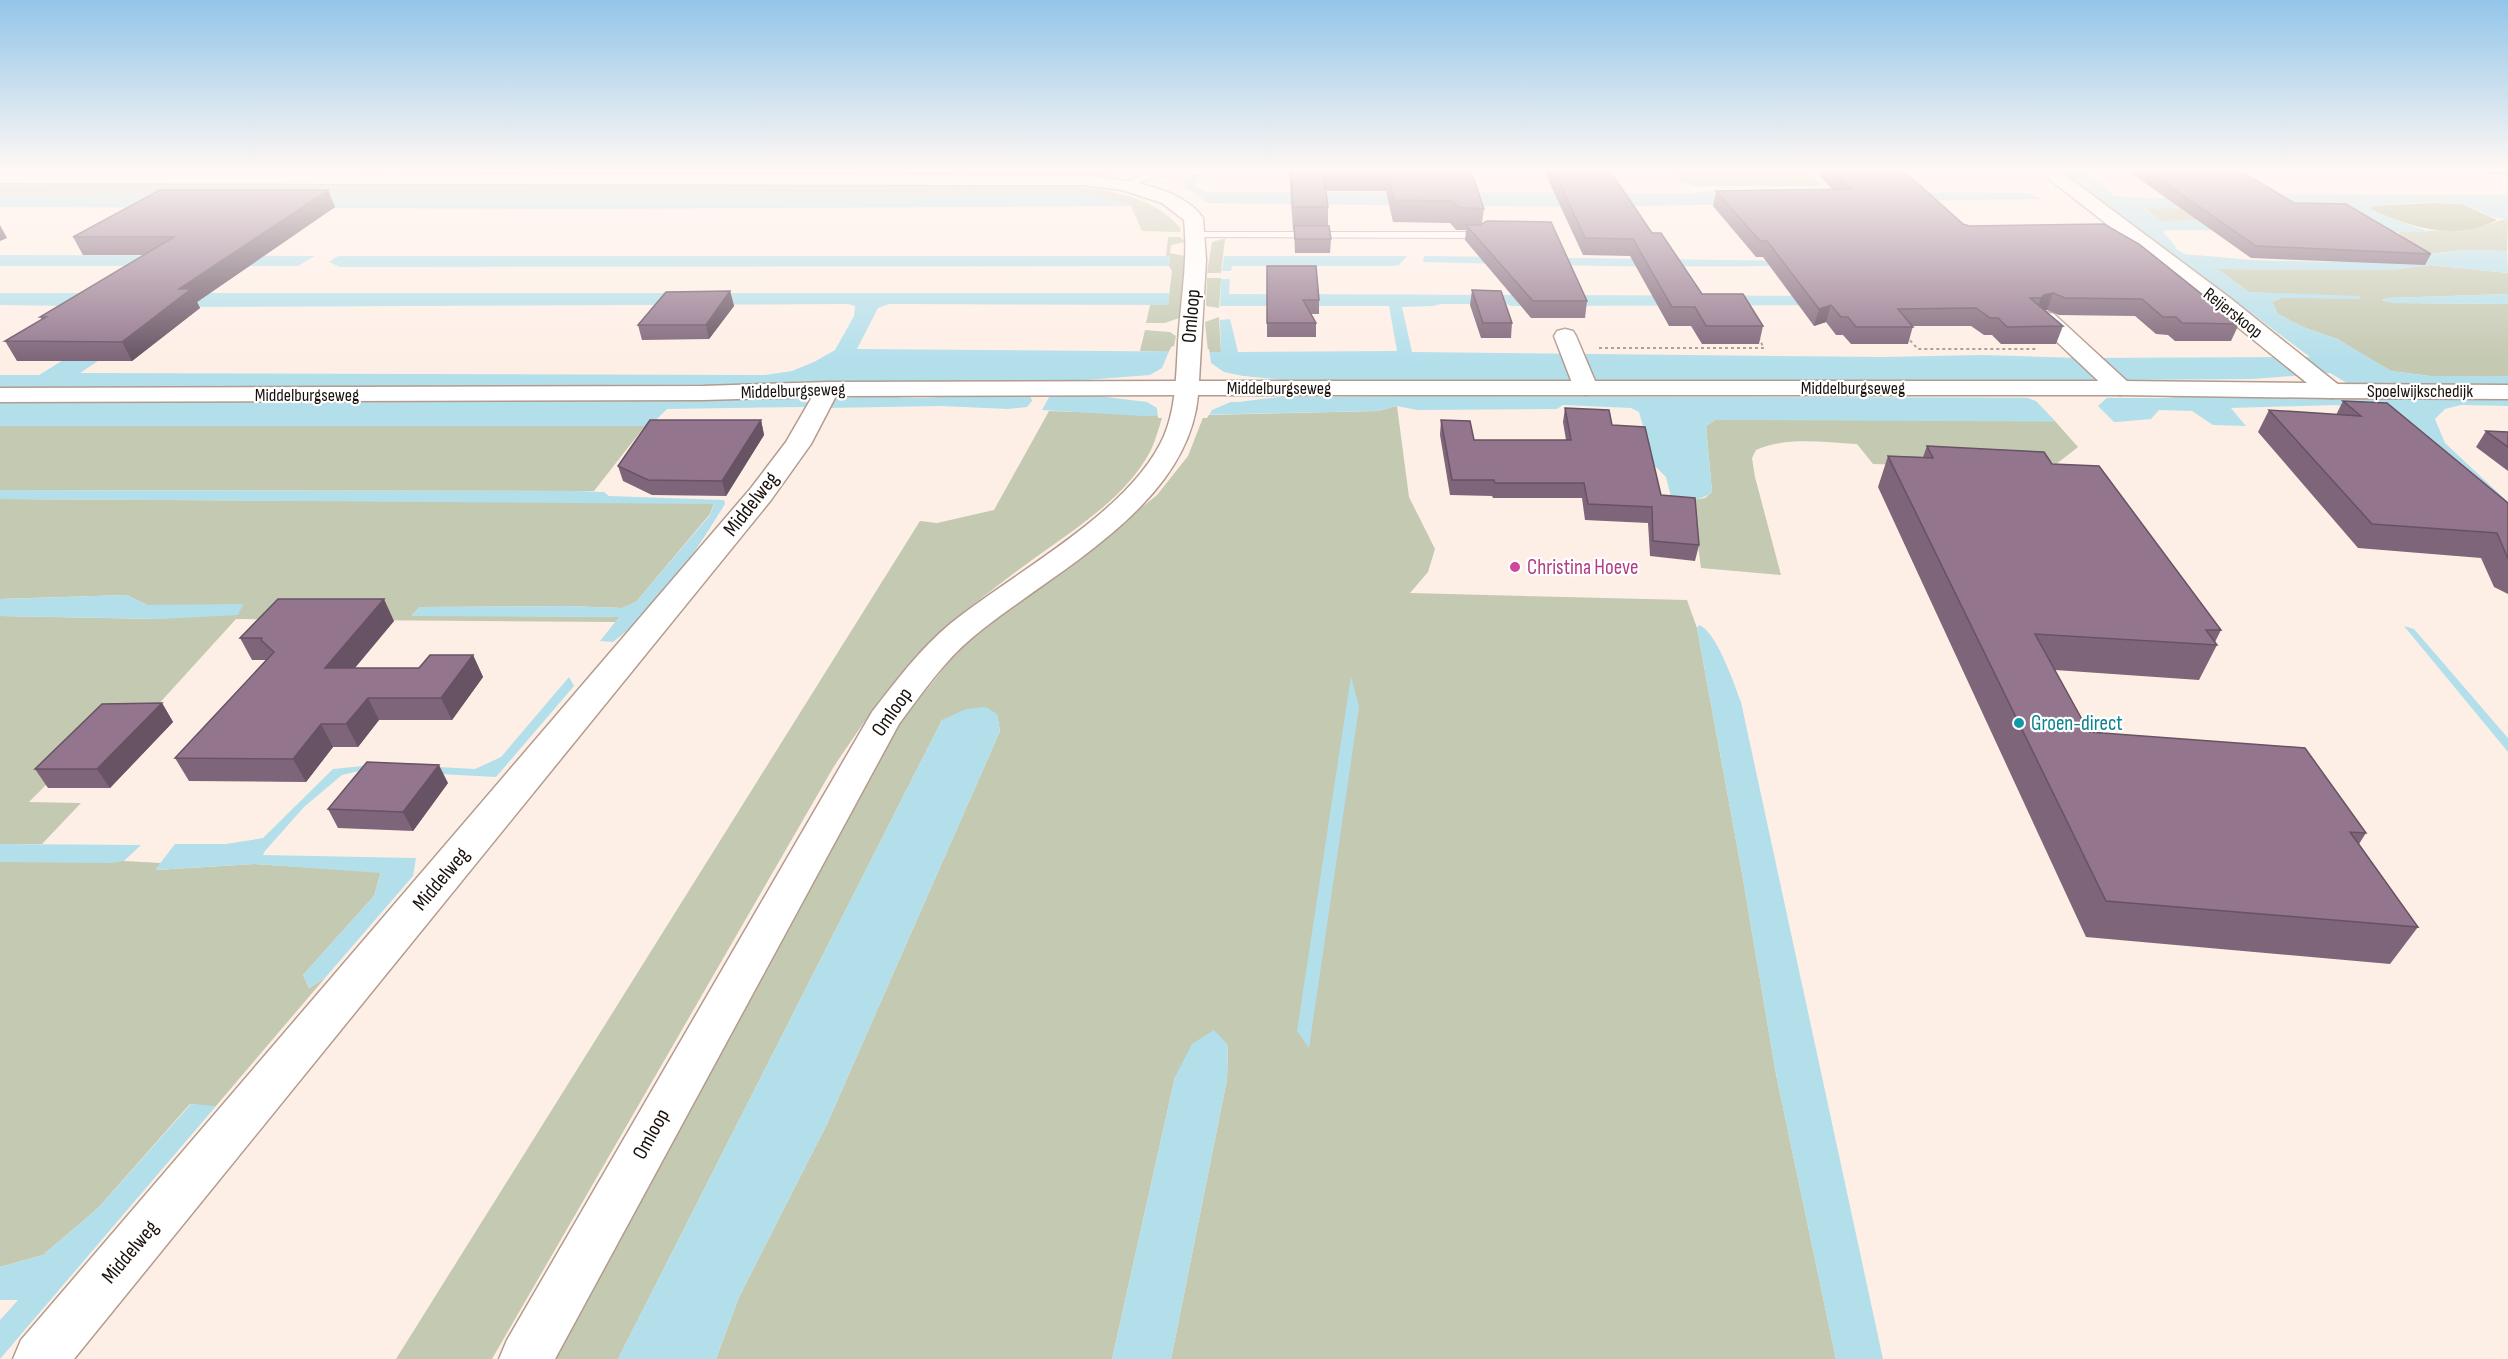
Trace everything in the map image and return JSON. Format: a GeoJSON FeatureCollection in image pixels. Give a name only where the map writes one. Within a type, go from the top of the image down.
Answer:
{"type":"FeatureCollection","features":[{"type":"Feature","properties":{"kind":"street","name":"Reijerskoop"},"geometry":{"type":"LineString","coordinates":[[2131,234],[2286,353],[2324,386]]}},
{"type":"Feature","properties":{"kind":"street","name":"Omloop"},"geometry":{"type":"LineString","coordinates":[[526,1359],[884,720],[933,659],[960,632],[1108,520],[1159,468],[1177,437],[1184,397],[1196,236]]}},
{"type":"Feature","properties":{"kind":"street"},"geometry":{"type":"LineString","coordinates":[[2046,319],[2116,384]]}},
{"type":"Feature","properties":{"kind":"street"},"geometry":{"type":"LineString","coordinates":[[1568,345],[1586,388]]}},
{"type":"Feature","properties":{"kind":"street","name":"Middelburgseweg"},"geometry":{"type":"LineString","coordinates":[[0,395],[703,393],[828,389],[1184,397],[1586,388],[2116,384],[2324,386]]}},
{"type":"Feature","properties":{"kind":"street","name":"Spoelwijkschedijk"},"geometry":{"type":"LineString","coordinates":[[2324,386],[2508,392]]}},
{"type":"Feature","properties":{"kind":"street","name":"Middelweg"},"geometry":{"type":"LineString","coordinates":[[40,1359],[761,494],[798,444],[828,389]]}},
{"type":"Feature","properties":{"kind":"lane"},"geometry":{"type":"LineString","coordinates":[[1196,236],[1478,235]]}},
{"type":"Feature","properties":{"kind":"path"},"geometry":{"type":"LineString","coordinates":[[1568,345],[1610,348],[1764,348],[1755,332]]}},
{"type":"Feature","properties":{"kind":"path","name":"Middelburgseweg"},"geometry":{"type":"LineString","coordinates":[[1902,333],[1918,349],[2082,351]]}},
{"type":"Feature","properties":{"kind":"green space"},"geometry":{"type":"Polygon","coordinates":[[[2400,234],[2508,234],[2507,251],[2465,250],[2421,255],[2400,234]]]}},
{"type":"Feature","properties":{"kind":"green space"},"geometry":{"type":"Polygon","coordinates":[[[1168,237],[1180,237],[1185,242],[1171,245],[1170,253],[1185,256],[1179,318],[1165,323],[1146,323],[1150,305],[1168,305],[1172,271],[1169,266],[1170,256],[1166,256],[1168,237]]]}},
{"type":"Feature","properties":{"kind":"green space"},"geometry":{"type":"Polygon","coordinates":[[[1230,237],[1225,239],[1221,273],[1207,273],[1212,242],[1230,237]]]}},
{"type":"Feature","properties":{"kind":"green space"},"geometry":{"type":"Polygon","coordinates":[[[2430,265],[2508,273],[2508,294],[2382,300],[2395,303],[2508,304],[2508,376],[2430,376],[2391,371],[2337,339],[2303,327],[2278,314],[2272,302],[2281,298],[2306,296],[2249,292],[2217,269],[2389,270],[2430,265]]]}},
{"type":"Feature","properties":{"kind":"green space"},"geometry":{"type":"Polygon","coordinates":[[[1207,278],[1221,278],[1219,308],[1206,306],[1207,278]]]}},
{"type":"Feature","properties":{"kind":"green space"},"geometry":{"type":"Polygon","coordinates":[[[1219,317],[1221,352],[1208,352],[1205,322],[1219,317]]]}},
{"type":"Feature","properties":{"kind":"green space"},"geometry":{"type":"Polygon","coordinates":[[[1145,330],[1170,332],[1176,336],[1170,352],[1140,351],[1145,330]]]}},
{"type":"Feature","properties":{"kind":"green space"},"geometry":{"type":"Polygon","coordinates":[[[1397,406],[1409,497],[1435,549],[1428,572],[1410,593],[1687,600],[1697,628],[1776,1074],[1836,1359],[1171,1359],[1227,1079],[1228,1045],[1175,1077],[1112,1359],[716,1359],[739,1297],[827,1124],[1000,731],[997,714],[942,720],[618,1359],[551,1359],[873,767],[906,715],[948,663],[971,639],[1019,597],[1102,540],[1157,495],[1188,456],[1204,415],[1378,411],[1397,406]]]}},
{"type":"Feature","properties":{"kind":"green space"},"geometry":{"type":"Polygon","coordinates":[[[1049,411],[1163,415],[1151,450],[1118,494],[1090,518],[996,587],[931,641],[900,675],[859,730],[833,768],[492,1359],[396,1359],[920,521],[937,523],[994,510],[1049,411]]]}},
{"type":"Feature","properties":{"kind":"green space"},"geometry":{"type":"Polygon","coordinates":[[[1715,420],[2054,420],[2078,447],[2050,469],[1873,464],[1857,444],[1806,441],[1768,446],[1756,450],[1752,458],[1781,575],[1701,568],[1692,500],[1705,498],[1712,492],[1706,426],[1715,420]]]}},
{"type":"Feature","properties":{"kind":"green space"},"geometry":{"type":"Polygon","coordinates":[[[0,426],[645,426],[594,491],[0,490],[0,426]]]}},
{"type":"Feature","properties":{"kind":"green space"},"geometry":{"type":"Polygon","coordinates":[[[0,499],[714,503],[710,514],[636,602],[622,608],[420,607],[412,615],[620,617],[616,622],[236,619],[146,718],[113,718],[29,802],[81,803],[42,844],[0,844],[0,616],[159,619],[243,605],[147,605],[127,595],[0,599],[0,499]]]}},
{"type":"Feature","properties":{"kind":"green space"},"geometry":{"type":"Polygon","coordinates":[[[0,862],[161,863],[156,870],[254,864],[381,872],[374,896],[303,975],[309,988],[325,978],[48,1303],[215,1107],[190,1104],[98,1208],[43,1255],[0,1267],[0,862]]]}},
{"type":"Feature","properties":{"kind":"water"},"geometry":{"type":"Polygon","coordinates":[[[2147,234],[2165,234],[2175,248],[2184,254],[2252,260],[2332,262],[2392,260],[2465,250],[2507,251],[2508,273],[2430,265],[2389,270],[2218,269],[2249,292],[2359,296],[2361,299],[2281,298],[2272,302],[2278,314],[2303,327],[2337,339],[2391,371],[2430,376],[2508,376],[2508,386],[2352,386],[2330,373],[2252,379],[2125,380],[1276,381],[1234,375],[1082,381],[808,381],[658,390],[245,389],[222,386],[153,391],[0,391],[0,375],[39,375],[149,307],[0,305],[0,293],[1170,293],[1168,305],[889,304],[878,308],[857,349],[1221,352],[1220,320],[1230,319],[1238,352],[1397,351],[1389,306],[1220,306],[1221,279],[1230,279],[1229,294],[1903,296],[1870,305],[1511,306],[1507,304],[1441,304],[1402,307],[1412,352],[1881,357],[1983,355],[2080,358],[2310,357],[2147,234]],[[848,304],[179,307],[80,373],[765,375],[792,371],[835,350],[854,316],[855,306],[848,304]]]}},
{"type":"Feature","properties":{"kind":"water"},"geometry":{"type":"Polygon","coordinates":[[[0,255],[315,256],[298,266],[0,266],[0,255]]]}},
{"type":"Feature","properties":{"kind":"water"},"geometry":{"type":"Polygon","coordinates":[[[338,256],[1170,256],[1169,266],[340,267],[329,262],[338,256]]]}},
{"type":"Feature","properties":{"kind":"water"},"geometry":{"type":"Polygon","coordinates":[[[1224,256],[1407,256],[1399,265],[1394,266],[1232,266],[1231,271],[1222,271],[1224,256]]]}},
{"type":"Feature","properties":{"kind":"water"},"geometry":{"type":"Polygon","coordinates":[[[1424,256],[1884,262],[1711,267],[1596,266],[1423,262],[1424,256]]]}},
{"type":"Feature","properties":{"kind":"water"},"geometry":{"type":"Polygon","coordinates":[[[2508,294],[2508,304],[2382,301],[2387,298],[2508,294]]]}},
{"type":"Feature","properties":{"kind":"water"},"geometry":{"type":"Polygon","coordinates":[[[954,394],[1030,395],[1032,401],[1027,407],[1008,409],[941,406],[827,408],[835,399],[874,395],[929,398],[954,394]]]}},
{"type":"Feature","properties":{"kind":"water"},"geometry":{"type":"Polygon","coordinates":[[[1075,395],[1238,402],[1279,397],[1427,396],[2168,398],[2187,395],[2302,395],[2315,398],[2508,395],[2508,406],[2461,405],[2445,409],[2435,419],[2445,443],[2508,502],[2508,530],[2375,411],[2336,405],[2231,408],[2246,426],[2213,425],[2192,411],[2159,410],[2151,419],[2116,422],[1715,420],[1706,426],[1712,492],[1702,498],[1692,499],[1671,497],[1666,477],[1653,464],[1639,412],[1631,408],[1563,405],[1557,409],[1417,410],[1397,406],[1378,411],[1143,416],[1042,410],[1049,397],[1075,395]]]}},
{"type":"Feature","properties":{"kind":"water"},"geometry":{"type":"Polygon","coordinates":[[[805,397],[807,403],[805,407],[667,409],[650,426],[0,426],[0,402],[805,397]]]}},
{"type":"Feature","properties":{"kind":"water"},"geometry":{"type":"Polygon","coordinates":[[[0,490],[577,491],[604,492],[609,496],[724,500],[725,504],[689,560],[661,596],[646,613],[613,642],[600,641],[619,617],[411,616],[420,607],[622,608],[636,602],[710,515],[714,504],[0,499],[0,490]]]}},
{"type":"Feature","properties":{"kind":"water"},"geometry":{"type":"Polygon","coordinates":[[[127,595],[147,605],[243,604],[238,615],[159,619],[0,616],[0,599],[127,595]]]}},
{"type":"Feature","properties":{"kind":"water"},"geometry":{"type":"Polygon","coordinates":[[[1699,625],[1712,637],[1718,648],[1741,702],[1883,1359],[1836,1359],[1776,1074],[1697,628],[1699,625]]]}},
{"type":"Feature","properties":{"kind":"water"},"geometry":{"type":"Polygon","coordinates":[[[2404,626],[2414,629],[2508,738],[2508,752],[2404,626]]]}},
{"type":"Feature","properties":{"kind":"water"},"geometry":{"type":"Polygon","coordinates":[[[1351,676],[1359,707],[1309,1048],[1297,1031],[1351,676]]]}},
{"type":"Feature","properties":{"kind":"water"},"geometry":{"type":"Polygon","coordinates":[[[569,677],[574,686],[496,777],[363,770],[342,775],[304,807],[265,851],[263,855],[416,858],[413,876],[325,978],[309,988],[303,975],[374,896],[381,873],[254,864],[155,870],[175,844],[226,844],[263,838],[333,769],[383,764],[475,769],[501,757],[569,677]]]}},
{"type":"Feature","properties":{"kind":"water"},"geometry":{"type":"Polygon","coordinates":[[[986,707],[997,714],[1000,731],[827,1124],[739,1297],[716,1359],[618,1359],[942,720],[966,709],[986,707]]]}},
{"type":"Feature","properties":{"kind":"water"},"geometry":{"type":"Polygon","coordinates":[[[0,844],[141,845],[124,861],[111,863],[0,862],[0,844]]]}},
{"type":"Feature","properties":{"kind":"water"},"geometry":{"type":"Polygon","coordinates":[[[1214,1030],[1228,1045],[1227,1079],[1171,1359],[1112,1359],[1175,1077],[1192,1044],[1214,1030]]]}},
{"type":"Feature","properties":{"kind":"water"},"geometry":{"type":"Polygon","coordinates":[[[191,1104],[216,1106],[0,1359],[0,1320],[18,1300],[0,1300],[0,1267],[43,1255],[98,1208],[191,1104]]]}},
{"type":"Feature","properties":{"kind":"pier"},"geometry":{"type":"Polygon","coordinates":[[[1170,349],[1209,349],[1211,363],[1224,372],[1295,381],[1295,383],[1234,378],[1149,379],[1084,384],[1085,380],[1150,375],[1162,368],[1170,349]]]}},
{"type":"Feature","properties":{"kind":"pier"},"geometry":{"type":"Polygon","coordinates":[[[1082,394],[1238,399],[1279,394],[1296,395],[1233,401],[1212,410],[1207,418],[1158,418],[1157,408],[1147,402],[1082,394]]]}},
{"type":"Feature","properties":{"kind":"pier"},"geometry":{"type":"Polygon","coordinates":[[[2019,395],[2110,395],[2098,406],[2117,425],[2057,423],[2036,401],[2019,395]]]}},
{"type":"Feature","properties":{"kind":"building"},"geometry":{"type":"Polygon","coordinates":[[[78,234],[261,234],[179,289],[191,289],[122,342],[5,341],[46,317],[40,317],[174,237],[73,237],[78,234]]]}},
{"type":"Feature","properties":{"kind":"building"},"geometry":{"type":"Polygon","coordinates":[[[1295,234],[1330,234],[1331,239],[1295,239],[1295,234]]]}},
{"type":"Feature","properties":{"kind":"building"},"geometry":{"type":"Polygon","coordinates":[[[1474,234],[1557,234],[1587,301],[1533,301],[1474,234]]]}},
{"type":"Feature","properties":{"kind":"building"},"geometry":{"type":"Polygon","coordinates":[[[1583,234],[1662,234],[1702,294],[1743,294],[1763,326],[1706,326],[1695,307],[1672,307],[1633,239],[1585,238],[1583,234]]]}},
{"type":"Feature","properties":{"kind":"building"},"geometry":{"type":"Polygon","coordinates":[[[1754,234],[2122,234],[2139,244],[2239,324],[2182,323],[2176,317],[2163,317],[2142,299],[2065,298],[2053,293],[2041,298],[2030,298],[2063,326],[2007,327],[1998,318],[1990,318],[1976,308],[1898,309],[1913,327],[1856,327],[1848,317],[1841,317],[1831,305],[1819,309],[1767,241],[1760,241],[1754,234]]]}},
{"type":"Feature","properties":{"kind":"building"},"geometry":{"type":"Polygon","coordinates":[[[2239,234],[2398,234],[2431,254],[2256,246],[2239,234]]]}},
{"type":"Feature","properties":{"kind":"building"},"geometry":{"type":"Polygon","coordinates":[[[1267,266],[1316,266],[1319,300],[1303,300],[1316,323],[1267,323],[1267,266]]]}},
{"type":"Feature","properties":{"kind":"building"},"geometry":{"type":"Polygon","coordinates":[[[1472,290],[1501,291],[1512,323],[1483,323],[1472,290]]]}},
{"type":"Feature","properties":{"kind":"building"},"geometry":{"type":"Polygon","coordinates":[[[730,291],[706,325],[638,325],[666,292],[730,291]]]}},
{"type":"Feature","properties":{"kind":"building"},"geometry":{"type":"Polygon","coordinates":[[[2343,401],[2387,403],[2508,503],[2508,559],[2497,533],[2372,524],[2269,410],[2361,416],[2343,401]]]}},
{"type":"Feature","properties":{"kind":"building"},"geometry":{"type":"Polygon","coordinates":[[[1565,408],[1609,410],[1612,425],[1645,427],[1661,495],[1695,498],[1699,545],[1653,541],[1652,507],[1588,504],[1584,483],[1495,483],[1494,480],[1452,480],[1441,420],[1470,421],[1474,440],[1571,440],[1565,408]]]}},
{"type":"Feature","properties":{"kind":"building"},"geometry":{"type":"Polygon","coordinates":[[[650,420],[761,420],[722,481],[648,480],[618,466],[650,420]]]}},
{"type":"Feature","properties":{"kind":"building"},"geometry":{"type":"Polygon","coordinates":[[[2486,431],[2508,432],[2508,447],[2486,431]]]}},
{"type":"Feature","properties":{"kind":"building","name":"Groen-direct"},"geometry":{"type":"Polygon","coordinates":[[[1927,446],[2044,452],[2052,464],[2099,466],[2221,630],[2206,630],[2217,645],[2035,634],[2089,732],[2305,748],[2366,833],[2350,832],[2418,927],[2106,901],[1888,456],[1933,458],[1927,446]]]}},
{"type":"Feature","properties":{"kind":"building"},"geometry":{"type":"Polygon","coordinates":[[[278,599],[384,599],[325,668],[419,668],[430,655],[473,655],[441,698],[368,698],[346,724],[321,724],[293,759],[175,758],[274,652],[261,640],[262,638],[240,638],[278,599]]]}},
{"type":"Feature","properties":{"kind":"building"},"geometry":{"type":"Polygon","coordinates":[[[162,703],[97,769],[35,769],[102,704],[162,703]]]}},
{"type":"Feature","properties":{"kind":"building"},"geometry":{"type":"Polygon","coordinates":[[[367,762],[439,765],[403,812],[328,809],[367,762]]]}},
{"type":"Feature","properties":{"kind":"place","name":"Christina Hoeve"},"geometry":{"type":"Point","coordinates":[1515,567]}},
{"type":"Feature","properties":{"kind":"place","name":"Groen-direct"},"geometry":{"type":"Point","coordinates":[2019,723]}}]}
